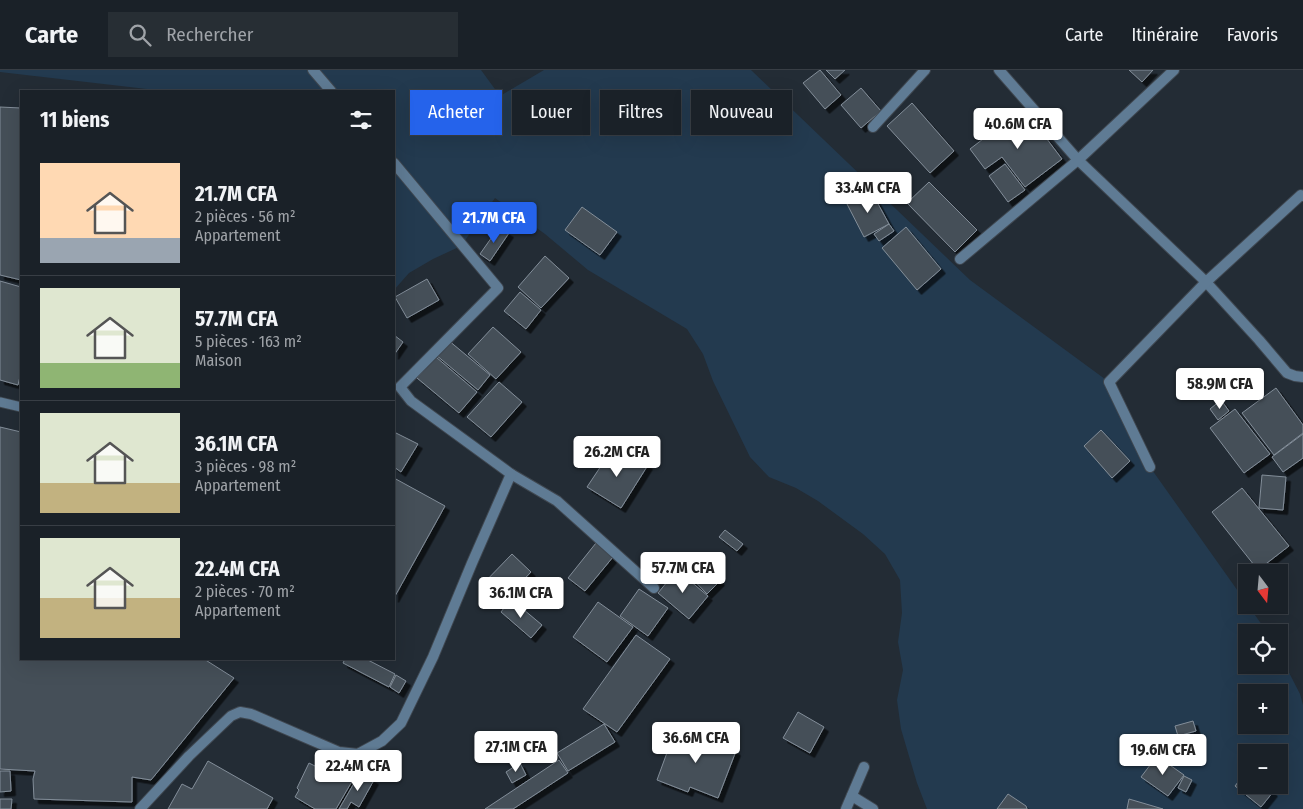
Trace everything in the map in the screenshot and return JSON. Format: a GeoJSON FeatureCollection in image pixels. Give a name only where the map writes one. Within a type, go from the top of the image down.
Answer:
{"type":"FeatureCollection","features":[{"type":"Feature","properties":{"kind":"street"},"geometry":{"type":"LineString","coordinates":[[313,70],[330,90]]}},
{"type":"Feature","properties":{"kind":"street"},"geometry":{"type":"LineString","coordinates":[[873,127],[925,70]]}},
{"type":"Feature","properties":{"kind":"street"},"geometry":{"type":"LineString","coordinates":[[999,70],[1078,160],[1206,282],[1287,373],[1303,377]]}},
{"type":"Feature","properties":{"kind":"street"},"geometry":{"type":"LineString","coordinates":[[960,259],[1078,160],[1174,70]]}},
{"type":"Feature","properties":{"kind":"street"},"geometry":{"type":"LineString","coordinates":[[395,164],[498,288],[400,387],[411,401],[511,474],[557,501],[654,588]]}},
{"type":"Feature","properties":{"kind":"street"},"geometry":{"type":"LineString","coordinates":[[1150,467],[1110,382],[1206,282],[1301,194],[1303,196]]}},
{"type":"Feature","properties":{"kind":"street"},"geometry":{"type":"LineString","coordinates":[[140,809],[189,756],[231,716],[240,712],[251,714],[339,752],[358,754],[382,740],[401,723],[429,666],[511,474]]}},
{"type":"Feature","properties":{"kind":"street"},"geometry":{"type":"LineString","coordinates":[[846,809],[864,767]]}},
{"type":"Feature","properties":{"kind":"street"},"geometry":{"type":"LineString","coordinates":[[852,796],[874,809]]}},
{"type":"Feature","properties":{"kind":"lane"},"geometry":{"type":"LineString","coordinates":[[0,402],[20,407]]}},
{"type":"Feature","properties":{"kind":"shaded area"},"geometry":{"type":"Polygon","coordinates":[[[0,70],[481,70],[496,90],[410,90],[410,135],[502,135],[502,95],[544,70],[751,70],[772,90],[691,90],[691,135],[792,135],[792,109],[970,280],[1109,382],[1150,467],[1238,591],[1238,614],[1254,614],[1261,624],[1238,624],[1238,674],[1288,674],[1288,671],[1300,694],[1303,705],[1303,809],[927,809],[901,729],[897,700],[903,670],[898,642],[902,613],[900,580],[885,554],[863,534],[818,501],[796,488],[769,477],[750,457],[713,381],[703,354],[687,329],[588,270],[545,234],[495,198],[461,246],[409,273],[395,289],[395,90],[155,90],[0,72],[0,70]]]}},
{"type":"Feature","properties":{"kind":"building"},"geometry":{"type":"Polygon","coordinates":[[[820,70],[841,95],[825,109],[803,83],[820,70]]]}},
{"type":"Feature","properties":{"kind":"building"},"geometry":{"type":"Polygon","coordinates":[[[826,70],[845,70],[835,79],[826,70]]]}},
{"type":"Feature","properties":{"kind":"building"},"geometry":{"type":"Polygon","coordinates":[[[1129,70],[1153,70],[1142,82],[1129,70]]]}},
{"type":"Feature","properties":{"kind":"building"},"geometry":{"type":"Polygon","coordinates":[[[861,88],[881,111],[861,128],[841,105],[861,88]]]}},
{"type":"Feature","properties":{"kind":"building"},"geometry":{"type":"Polygon","coordinates":[[[912,103],[954,151],[930,173],[887,126],[912,103]]]}},
{"type":"Feature","properties":{"kind":"building"},"geometry":{"type":"Polygon","coordinates":[[[0,107],[20,108],[20,280],[0,275],[0,107]]]}},
{"type":"Feature","properties":{"kind":"building"},"geometry":{"type":"Polygon","coordinates":[[[1028,114],[1062,159],[1025,187],[1002,157],[985,169],[970,149],[1009,119],[1013,125],[1028,114]]]}},
{"type":"Feature","properties":{"kind":"building"},"geometry":{"type":"Polygon","coordinates":[[[1005,164],[1025,190],[1008,202],[989,176],[1005,164]]]}},
{"type":"Feature","properties":{"kind":"building"},"geometry":{"type":"Polygon","coordinates":[[[929,182],[977,230],[955,252],[907,203],[929,182]]]}},
{"type":"Feature","properties":{"kind":"building"},"geometry":{"type":"Polygon","coordinates":[[[871,191],[889,224],[864,237],[847,204],[871,191]]]}},
{"type":"Feature","properties":{"kind":"building"},"geometry":{"type":"Polygon","coordinates":[[[582,207],[617,232],[600,255],[565,230],[582,207]]]}},
{"type":"Feature","properties":{"kind":"building"},"geometry":{"type":"Polygon","coordinates":[[[889,224],[894,231],[879,241],[874,234],[889,224]]]}},
{"type":"Feature","properties":{"kind":"building"},"geometry":{"type":"Polygon","coordinates":[[[499,227],[509,233],[490,261],[480,254],[499,227]]]}},
{"type":"Feature","properties":{"kind":"building"},"geometry":{"type":"Polygon","coordinates":[[[906,227],[941,269],[917,290],[882,248],[906,227]]]}},
{"type":"Feature","properties":{"kind":"building"},"geometry":{"type":"Polygon","coordinates":[[[545,256],[569,278],[541,308],[518,287],[545,256]]]}},
{"type":"Feature","properties":{"kind":"building"},"geometry":{"type":"Polygon","coordinates":[[[427,279],[439,300],[407,318],[395,297],[427,279]]]}},
{"type":"Feature","properties":{"kind":"building"},"geometry":{"type":"Polygon","coordinates":[[[0,281],[20,287],[20,376],[18,385],[0,380],[0,281]]]}},
{"type":"Feature","properties":{"kind":"building"},"geometry":{"type":"Polygon","coordinates":[[[520,292],[541,310],[526,329],[504,311],[520,292]]]}},
{"type":"Feature","properties":{"kind":"building"},"geometry":{"type":"Polygon","coordinates":[[[493,327],[521,352],[496,379],[468,354],[493,327]]]}},
{"type":"Feature","properties":{"kind":"building"},"geometry":{"type":"Polygon","coordinates":[[[395,336],[403,342],[395,354],[395,336]]]}},
{"type":"Feature","properties":{"kind":"building"},"geometry":{"type":"Polygon","coordinates":[[[448,340],[490,375],[478,390],[436,355],[448,340]]]}},
{"type":"Feature","properties":{"kind":"building"},"geometry":{"type":"Polygon","coordinates":[[[436,357],[477,392],[459,413],[417,378],[436,357]]]}},
{"type":"Feature","properties":{"kind":"building"},"geometry":{"type":"Polygon","coordinates":[[[499,382],[522,402],[491,437],[467,417],[499,382]]]}},
{"type":"Feature","properties":{"kind":"building"},"geometry":{"type":"Polygon","coordinates":[[[1276,388],[1303,425],[1303,433],[1274,455],[1242,413],[1276,388]]]}},
{"type":"Feature","properties":{"kind":"building"},"geometry":{"type":"Polygon","coordinates":[[[1221,400],[1229,411],[1218,420],[1210,409],[1221,400]]]}},
{"type":"Feature","properties":{"kind":"building"},"geometry":{"type":"Polygon","coordinates":[[[1235,409],[1270,454],[1244,473],[1210,428],[1235,409]]]}},
{"type":"Feature","properties":{"kind":"building"},"geometry":{"type":"Polygon","coordinates":[[[0,427],[20,432],[20,660],[206,660],[234,678],[151,780],[132,777],[132,802],[34,799],[33,779],[35,771],[0,769],[0,427]]]}},
{"type":"Feature","properties":{"kind":"building"},"geometry":{"type":"Polygon","coordinates":[[[1101,430],[1130,461],[1112,478],[1084,446],[1101,430]]]}},
{"type":"Feature","properties":{"kind":"building"},"geometry":{"type":"Polygon","coordinates":[[[395,432],[418,444],[401,472],[395,468],[395,432]]]}},
{"type":"Feature","properties":{"kind":"building"},"geometry":{"type":"Polygon","coordinates":[[[1303,434],[1303,458],[1283,472],[1272,457],[1303,434]]]}},
{"type":"Feature","properties":{"kind":"building"},"geometry":{"type":"Polygon","coordinates":[[[611,451],[630,463],[633,457],[648,465],[621,508],[587,487],[611,451]]]}},
{"type":"Feature","properties":{"kind":"building"},"geometry":{"type":"Polygon","coordinates":[[[1262,475],[1286,477],[1283,510],[1259,508],[1262,475]]]}},
{"type":"Feature","properties":{"kind":"building"},"geometry":{"type":"Polygon","coordinates":[[[395,479],[445,506],[395,596],[395,479]]]}},
{"type":"Feature","properties":{"kind":"building"},"geometry":{"type":"Polygon","coordinates":[[[1242,488],[1289,546],[1266,564],[1253,564],[1212,512],[1242,488]]]}},
{"type":"Feature","properties":{"kind":"building"},"geometry":{"type":"Polygon","coordinates":[[[725,530],[743,544],[737,551],[719,537],[725,530]]]}},
{"type":"Feature","properties":{"kind":"building"},"geometry":{"type":"Polygon","coordinates":[[[596,543],[613,557],[585,591],[568,578],[596,543]]]}},
{"type":"Feature","properties":{"kind":"building"},"geometry":{"type":"Polygon","coordinates":[[[512,554],[531,572],[498,606],[479,588],[512,554]]]}},
{"type":"Feature","properties":{"kind":"building"},"geometry":{"type":"Polygon","coordinates":[[[696,556],[720,581],[707,594],[683,569],[696,556]]]}},
{"type":"Feature","properties":{"kind":"building"},"geometry":{"type":"Polygon","coordinates":[[[677,570],[708,596],[689,619],[658,593],[677,570]]]}},
{"type":"Feature","properties":{"kind":"building"},"geometry":{"type":"Polygon","coordinates":[[[639,589],[668,608],[648,636],[620,616],[639,589]]]}},
{"type":"Feature","properties":{"kind":"building"},"geometry":{"type":"Polygon","coordinates":[[[511,599],[542,625],[531,638],[501,612],[511,599]]]}},
{"type":"Feature","properties":{"kind":"building"},"geometry":{"type":"Polygon","coordinates":[[[598,602],[633,627],[607,662],[573,637],[598,602]]]}},
{"type":"Feature","properties":{"kind":"building"},"geometry":{"type":"Polygon","coordinates":[[[636,635],[670,659],[617,732],[583,709],[636,635]]]}},
{"type":"Feature","properties":{"kind":"building"},"geometry":{"type":"Polygon","coordinates":[[[344,660],[368,660],[395,674],[389,687],[343,663],[344,660]]]}},
{"type":"Feature","properties":{"kind":"building"},"geometry":{"type":"Polygon","coordinates":[[[396,675],[406,681],[399,693],[390,687],[396,675]]]}},
{"type":"Feature","properties":{"kind":"building"},"geometry":{"type":"Polygon","coordinates":[[[798,712],[824,727],[810,753],[783,738],[798,712]]]}},
{"type":"Feature","properties":{"kind":"building"},"geometry":{"type":"Polygon","coordinates":[[[1193,721],[1196,731],[1178,736],[1175,726],[1193,721]]]}},
{"type":"Feature","properties":{"kind":"building"},"geometry":{"type":"Polygon","coordinates":[[[604,724],[615,742],[568,771],[557,753],[604,724]]]}},
{"type":"Feature","properties":{"kind":"building"},"geometry":{"type":"Polygon","coordinates":[[[676,728],[736,751],[718,798],[690,787],[688,792],[657,780],[676,728]]]}},
{"type":"Feature","properties":{"kind":"building"},"geometry":{"type":"Polygon","coordinates":[[[324,751],[358,771],[336,809],[315,809],[295,797],[299,790],[297,788],[309,763],[315,766],[324,751]]]}},
{"type":"Feature","properties":{"kind":"building"},"geometry":{"type":"Polygon","coordinates":[[[1157,756],[1184,775],[1168,796],[1141,777],[1157,756]]]}},
{"type":"Feature","properties":{"kind":"building"},"geometry":{"type":"Polygon","coordinates":[[[559,760],[568,773],[513,809],[485,809],[559,760]]]}},
{"type":"Feature","properties":{"kind":"building"},"geometry":{"type":"Polygon","coordinates":[[[208,761],[273,798],[267,809],[168,809],[182,784],[192,789],[208,761]]]}},
{"type":"Feature","properties":{"kind":"building"},"geometry":{"type":"Polygon","coordinates":[[[520,763],[526,775],[512,783],[506,772],[520,763]]]}},
{"type":"Feature","properties":{"kind":"building"},"geometry":{"type":"Polygon","coordinates":[[[0,771],[10,771],[11,791],[0,792],[0,771]]]}},
{"type":"Feature","properties":{"kind":"building"},"geometry":{"type":"Polygon","coordinates":[[[360,773],[374,780],[359,807],[351,802],[347,809],[339,809],[360,773]]]}},
{"type":"Feature","properties":{"kind":"building"},"geometry":{"type":"Polygon","coordinates":[[[1184,776],[1192,780],[1186,792],[1178,788],[1184,776]]]}},
{"type":"Feature","properties":{"kind":"building"},"geometry":{"type":"Polygon","coordinates":[[[1008,794],[1026,806],[1027,809],[997,809],[1008,794]]]}},
{"type":"Feature","properties":{"kind":"building"},"geometry":{"type":"Polygon","coordinates":[[[1245,794],[1271,794],[1261,807],[1245,794]]]}},
{"type":"Feature","properties":{"kind":"building"},"geometry":{"type":"Polygon","coordinates":[[[0,799],[12,799],[11,809],[0,809],[0,799]]]}},
{"type":"Feature","properties":{"kind":"building"},"geometry":{"type":"Polygon","coordinates":[[[1129,799],[1163,809],[1127,809],[1129,799]]]}}]}
